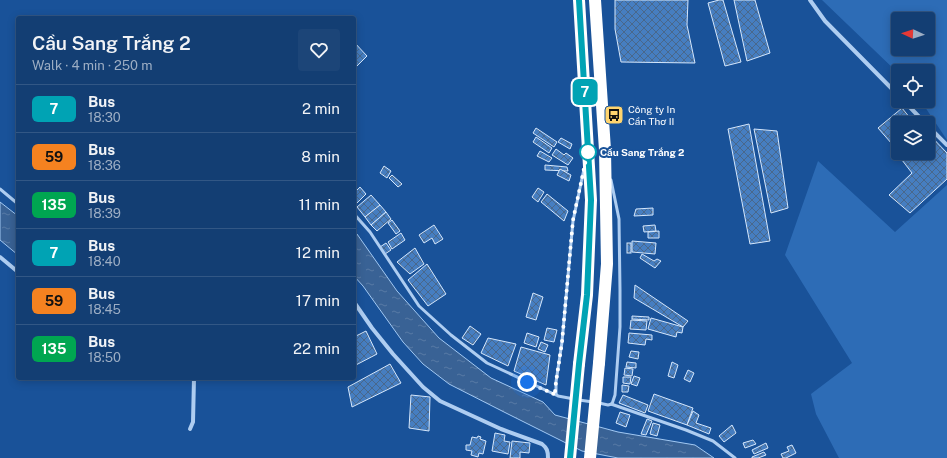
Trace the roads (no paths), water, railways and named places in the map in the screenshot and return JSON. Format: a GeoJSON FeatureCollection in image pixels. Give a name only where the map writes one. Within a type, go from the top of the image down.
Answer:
{"type":"FeatureCollection","features":[{"type":"Feature","properties":{"kind":"highway"},"geometry":{"type":"LineString","coordinates":[[570,458],[587,295],[591,200],[579,0]]}},
{"type":"Feature","properties":{"kind":"highway"},"geometry":{"type":"LineString","coordinates":[[590,458],[607,264],[605,150],[595,0]]}},
{"type":"Feature","properties":{"kind":"street"},"geometry":{"type":"LineString","coordinates":[[810,0],[825,21],[891,88]]}},
{"type":"Feature","properties":{"kind":"street"},"geometry":{"type":"LineString","coordinates":[[911,108],[918,116]]}},
{"type":"Feature","properties":{"kind":"street"},"geometry":{"type":"LineString","coordinates":[[935,133],[947,145]]}},
{"type":"Feature","properties":{"kind":"street"},"geometry":{"type":"LineString","coordinates":[[0,257],[16,270]]}},
{"type":"Feature","properties":{"kind":"street"},"geometry":{"type":"LineString","coordinates":[[356,305],[393,354],[423,387],[440,401],[542,444],[547,448],[548,458]]}},
{"type":"Feature","properties":{"kind":"street"},"geometry":{"type":"LineString","coordinates":[[190,429],[193,422],[194,380]]}},
{"type":"Feature","properties":{"kind":"lane"},"geometry":{"type":"LineString","coordinates":[[556,395],[555,392],[562,342],[573,220],[588,150]]}},
{"type":"Feature","properties":{"kind":"lane"},"geometry":{"type":"LineString","coordinates":[[605,150],[619,219],[620,327],[615,396],[614,402],[611,404]]}},
{"type":"Feature","properties":{"kind":"lane"},"geometry":{"type":"LineString","coordinates":[[0,189],[16,202]]}},
{"type":"Feature","properties":{"kind":"lane"},"geometry":{"type":"LineString","coordinates":[[356,216],[370,232],[419,306],[451,335],[487,363],[558,396],[608,405],[611,404],[686,430],[713,441],[735,458]]}},
{"type":"Feature","properties":{"kind":"water"},"geometry":{"type":"Polygon","coordinates":[[[0,202],[16,214],[16,253],[0,240],[0,202]]]}},
{"type":"Feature","properties":{"kind":"water"},"geometry":{"type":"Polygon","coordinates":[[[356,233],[397,291],[439,338],[491,378],[543,402],[555,415],[618,432],[695,445],[714,458],[618,458],[582,451],[449,384],[423,364],[403,342],[356,278],[356,233]]]}},
{"type":"Feature","properties":{"kind":"place","name":"Công ty In Cần Thơ II"},"geometry":{"type":"Point","coordinates":[614,115]}},
{"type":"Feature","properties":{"kind":"place","name":"Cầu Sang Trắng 2"},"geometry":{"type":"Point","coordinates":[588,152]}}]}
